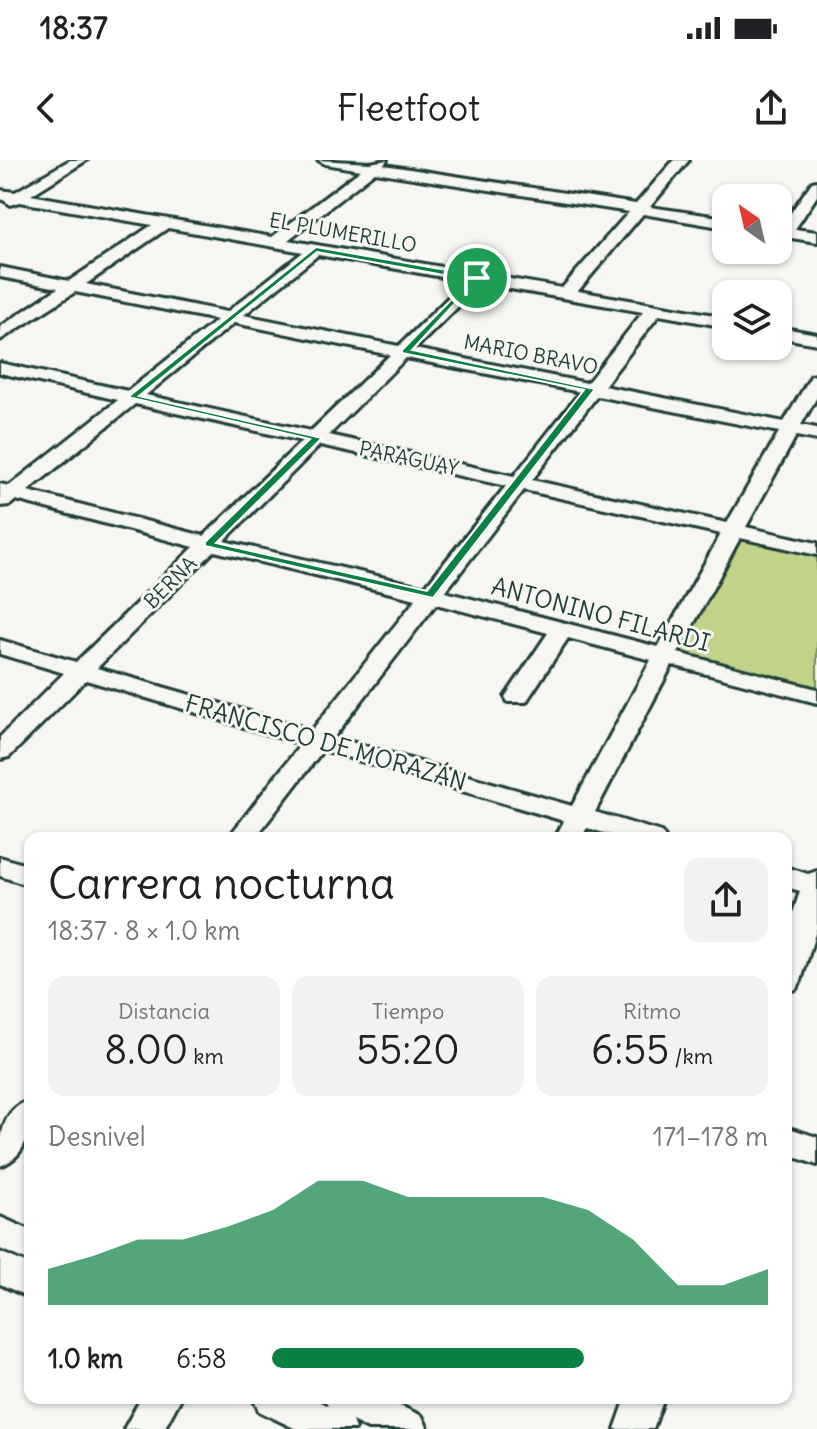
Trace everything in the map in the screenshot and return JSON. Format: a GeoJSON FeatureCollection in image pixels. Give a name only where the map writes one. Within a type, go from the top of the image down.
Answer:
{"type":"FeatureCollection","features":[{"type":"Feature","properties":{"kind":"street"},"geometry":{"type":"LineString","coordinates":[[0,207],[80,160]]}},
{"type":"Feature","properties":{"kind":"street"},"geometry":{"type":"LineString","coordinates":[[325,160],[377,164],[712,221]]}},
{"type":"Feature","properties":{"kind":"street"},"geometry":{"type":"LineString","coordinates":[[566,294],[682,160]]}},
{"type":"Feature","properties":{"kind":"street"},"geometry":{"type":"LineString","coordinates":[[276,242],[377,164]]}},
{"type":"Feature","properties":{"kind":"street"},"geometry":{"type":"LineString","coordinates":[[792,219],[817,185]]}},
{"type":"Feature","properties":{"kind":"street","name":"EL PLUMERILLO"},"geometry":{"type":"LineString","coordinates":[[0,194],[712,320]]}},
{"type":"Feature","properties":{"kind":"street"},"geometry":{"type":"LineString","coordinates":[[0,335],[165,223]]}},
{"type":"Feature","properties":{"kind":"street"},"geometry":{"type":"LineString","coordinates":[[792,233],[817,237]]}},
{"type":"Feature","properties":{"kind":"street"},"geometry":{"type":"LineString","coordinates":[[4,496],[316,249]]}},
{"type":"Feature","properties":{"kind":"street","name":"MARIO BRAVO"},"geometry":{"type":"LineString","coordinates":[[0,272],[817,434]]}},
{"type":"Feature","properties":{"kind":"street","name":"BERNA"},"geometry":{"type":"LineString","coordinates":[[0,751],[406,352],[477,278]]}},
{"type":"Feature","properties":{"kind":"street"},"geometry":{"type":"LineString","coordinates":[[246,832],[654,310]]}},
{"type":"Feature","properties":{"kind":"street"},"geometry":{"type":"LineString","coordinates":[[792,335],[817,339]]}},
{"type":"Feature","properties":{"kind":"street","name":"PARAGUAY"},"geometry":{"type":"LineString","coordinates":[[0,368],[817,549]]}},
{"type":"Feature","properties":{"kind":"street"},"geometry":{"type":"LineString","coordinates":[[574,828],[663,658],[817,380]]}},
{"type":"Feature","properties":{"kind":"street","name":"ANTONINO FILARDI"},"geometry":{"type":"LineString","coordinates":[[4,496],[429,595],[817,696]]}},
{"type":"Feature","properties":{"kind":"street"},"geometry":{"type":"LineString","coordinates":[[517,697],[561,631]]}},
{"type":"Feature","properties":{"kind":"street","name":"FRANCISCO DE MORAZÁN"},"geometry":{"type":"LineString","coordinates":[[0,647],[317,739],[574,828],[605,832]]}},
{"type":"Feature","properties":{"kind":"street"},"geometry":{"type":"LineString","coordinates":[[0,866],[24,874]]}},
{"type":"Feature","properties":{"kind":"street"},"geometry":{"type":"LineString","coordinates":[[792,878],[816,884],[792,962]]}},
{"type":"Feature","properties":{"kind":"street"},"geometry":{"type":"LineString","coordinates":[[0,1152],[24,1121]]}},
{"type":"Feature","properties":{"kind":"street"},"geometry":{"type":"LineString","coordinates":[[792,1142],[817,1151]]}},
{"type":"Feature","properties":{"kind":"street"},"geometry":{"type":"LineString","coordinates":[[0,1232],[24,1244]]}},
{"type":"Feature","properties":{"kind":"street"},"geometry":{"type":"LineString","coordinates":[[0,1267],[24,1279]]}},
{"type":"Feature","properties":{"kind":"street"},"geometry":{"type":"LineString","coordinates":[[143,1429],[158,1404]]}},
{"type":"Feature","properties":{"kind":"street"},"geometry":{"type":"LineString","coordinates":[[284,1404],[336,1429]]}},
{"type":"Feature","properties":{"kind":"street"},"geometry":{"type":"LineString","coordinates":[[356,1404],[409,1429]]}},
{"type":"Feature","properties":{"kind":"street"},"geometry":{"type":"LineString","coordinates":[[634,1429],[643,1404]]}},
{"type":"Feature","properties":{"kind":"green space"},"geometry":{"type":"Polygon","coordinates":[[[734,530],[817,549],[817,696],[663,658],[734,530]]]}},
{"type":"Feature","properties":{"kind":"route"},"geometry":{"type":"LineString","coordinates":[[316,249],[477,278],[406,352],[590,389],[429,595],[209,544],[317,438],[132,397],[316,249]]}}]}
